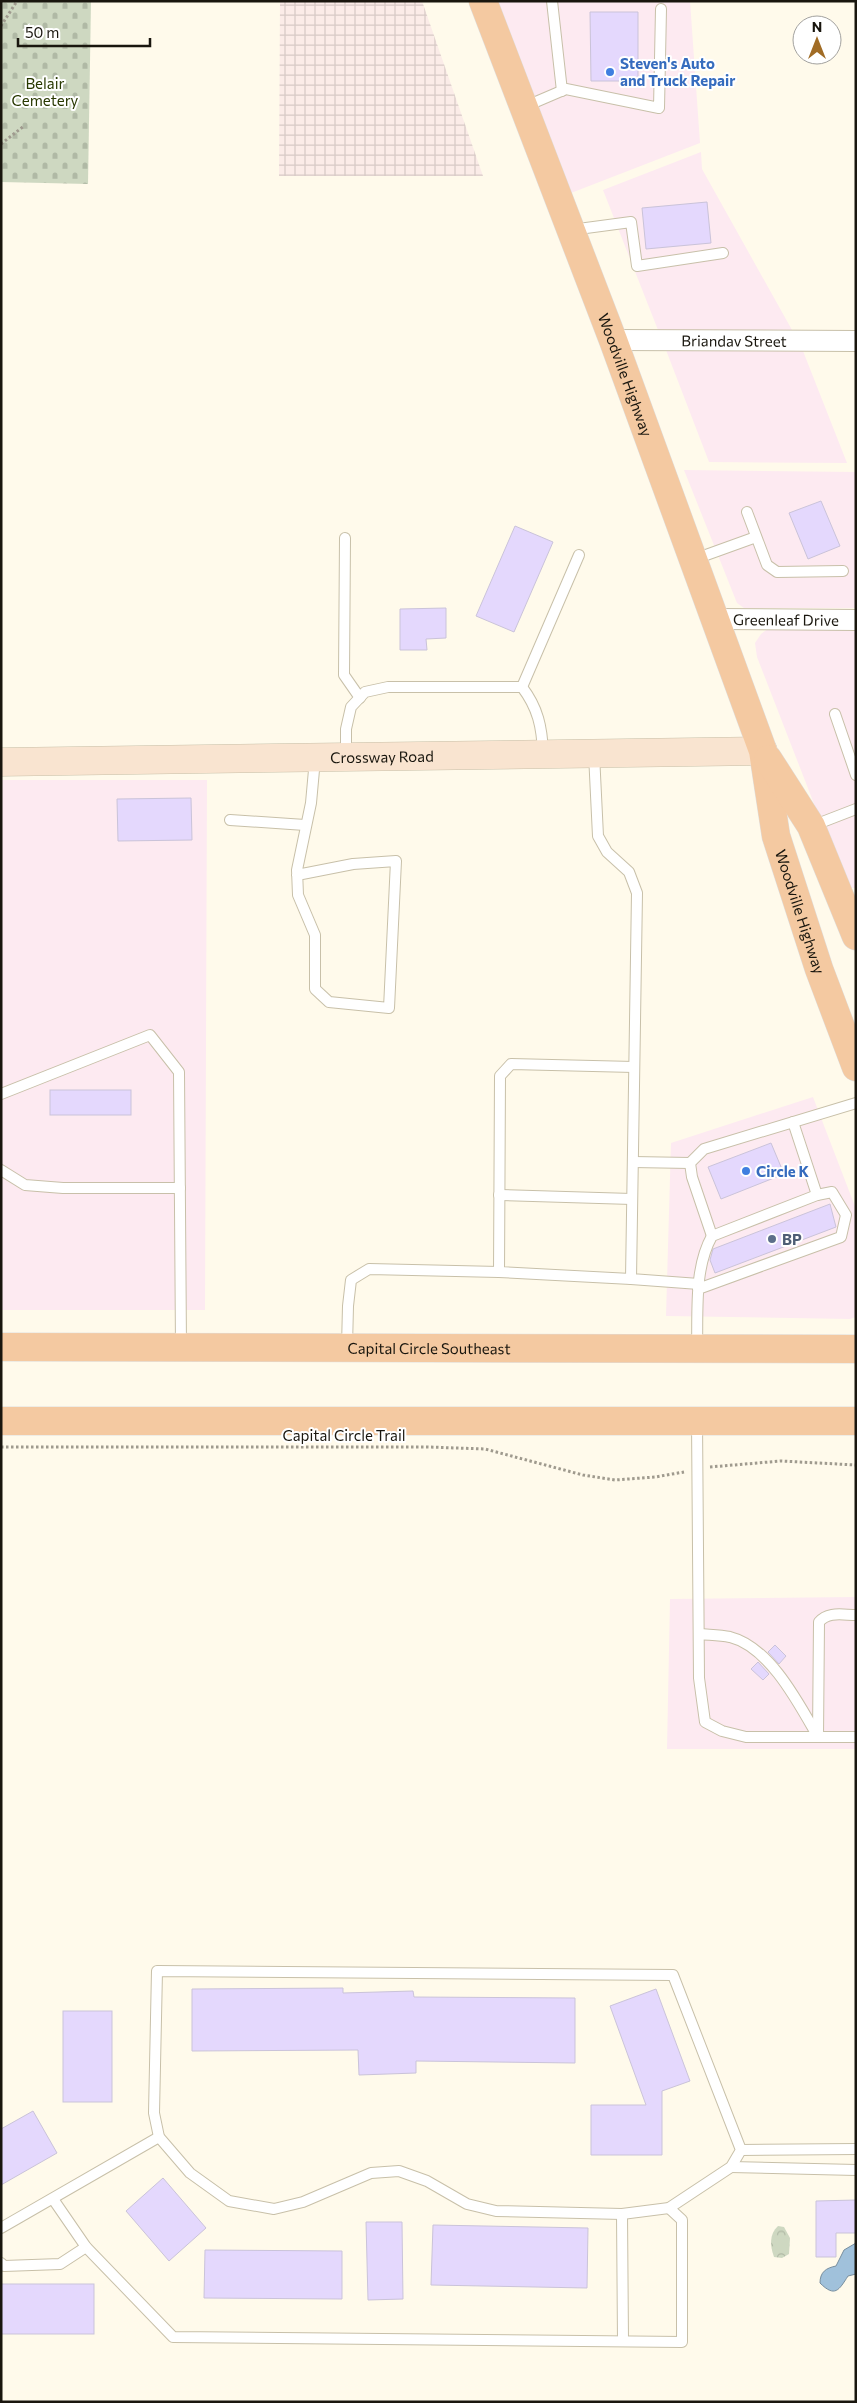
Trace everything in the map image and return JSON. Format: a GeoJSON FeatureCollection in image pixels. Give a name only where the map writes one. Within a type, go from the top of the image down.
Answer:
{"type":"FeatureCollection","features":[{"type":"Feature","properties":{"kind":"main road","name":"Woodville Highway"},"geometry":{"type":"LineString","coordinates":[[483,1],[694,559],[763,751],[776,836],[819,968],[856,1067]]}},
{"type":"Feature","properties":{"kind":"main road","name":"Woodville Highway"},"geometry":{"type":"LineString","coordinates":[[763,751],[811,826],[849,900],[856,936]]}},
{"type":"Feature","properties":{"kind":"main road","name":"Capital Circle Southeast"},"geometry":{"type":"LineString","coordinates":[[1,1346],[697,1348],[850,1345]]}},
{"type":"Feature","properties":{"kind":"main road"},"geometry":{"type":"LineString","coordinates":[[1,1421],[843,1421],[856,1431]]}},
{"type":"Feature","properties":{"kind":"street","name":"Briandav Street"},"geometry":{"type":"LineString","coordinates":[[612,340],[856,341]]}},
{"type":"Feature","properties":{"kind":"street","name":"Greenleaf Drive"},"geometry":{"type":"LineString","coordinates":[[716,619],[856,620]]}},
{"type":"Feature","properties":{"kind":"street","name":"Crossway Road"},"geometry":{"type":"LineString","coordinates":[[1,762],[763,751]]}},
{"type":"Feature","properties":{"kind":"lane"},"geometry":{"type":"LineString","coordinates":[[552,1],[562,91]]}},
{"type":"Feature","properties":{"kind":"lane"},"geometry":{"type":"LineString","coordinates":[[523,107],[566,89],[659,108],[661,9]]}},
{"type":"Feature","properties":{"kind":"lane"},"geometry":{"type":"LineString","coordinates":[[571,230],[631,222],[637,266],[723,253]]}},
{"type":"Feature","properties":{"kind":"lane"},"geometry":{"type":"LineString","coordinates":[[747,512],[767,565],[777,572],[843,571]]}},
{"type":"Feature","properties":{"kind":"lane"},"geometry":{"type":"LineString","coordinates":[[694,559],[756,537]]}},
{"type":"Feature","properties":{"kind":"lane"},"geometry":{"type":"LineString","coordinates":[[345,538],[344,675],[360,698]]}},
{"type":"Feature","properties":{"kind":"lane"},"geometry":{"type":"LineString","coordinates":[[522,687],[579,555]]}},
{"type":"Feature","properties":{"kind":"lane"},"geometry":{"type":"LineString","coordinates":[[346,757],[346,729],[352,707],[366,692],[388,687],[522,687]]}},
{"type":"Feature","properties":{"kind":"lane"},"geometry":{"type":"LineString","coordinates":[[522,687],[533,702],[542,726],[543,753]]}},
{"type":"Feature","properties":{"kind":"lane"},"geometry":{"type":"LineString","coordinates":[[835,714],[856,775]]}},
{"type":"Feature","properties":{"kind":"lane"},"geometry":{"type":"LineString","coordinates":[[594,753],[598,836],[607,852],[628,872],[637,893],[631,1279]]}},
{"type":"Feature","properties":{"kind":"lane"},"geometry":{"type":"LineString","coordinates":[[297,875],[353,864],[396,861],[389,1008],[329,1002],[315,989],[315,934],[298,895],[297,875],[311,803],[315,757]]}},
{"type":"Feature","properties":{"kind":"lane"},"geometry":{"type":"LineString","coordinates":[[811,826],[856,809]]}},
{"type":"Feature","properties":{"kind":"lane"},"geometry":{"type":"LineString","coordinates":[[230,820],[306,825]]}},
{"type":"Feature","properties":{"kind":"lane"},"geometry":{"type":"LineString","coordinates":[[1,1094],[150,1035],[179,1072],[181,1347]]}},
{"type":"Feature","properties":{"kind":"lane"},"geometry":{"type":"LineString","coordinates":[[499,1272],[500,1076],[511,1064],[634,1067]]}},
{"type":"Feature","properties":{"kind":"lane"},"geometry":{"type":"LineString","coordinates":[[633,1162],[690,1163],[704,1149],[856,1104]]}},
{"type":"Feature","properties":{"kind":"lane"},"geometry":{"type":"LineString","coordinates":[[793,1122],[818,1195]]}},
{"type":"Feature","properties":{"kind":"lane"},"geometry":{"type":"LineString","coordinates":[[690,1163],[692,1177],[712,1236]]}},
{"type":"Feature","properties":{"kind":"lane"},"geometry":{"type":"LineString","coordinates":[[1,1170],[25,1185],[63,1188],[180,1188]]}},
{"type":"Feature","properties":{"kind":"lane"},"geometry":{"type":"LineString","coordinates":[[347,1347],[351,1280],[369,1269],[499,1272],[631,1279],[699,1286],[841,1237],[846,1215],[832,1192],[818,1195],[712,1236],[705,1248],[699,1286],[697,1348]]}},
{"type":"Feature","properties":{"kind":"lane"},"geometry":{"type":"LineString","coordinates":[[499,1195],[632,1199]]}},
{"type":"Feature","properties":{"kind":"lane"},"geometry":{"type":"LineString","coordinates":[[697,1420],[700,1678],[705,1722],[722,1732],[746,1737],[856,1737]]}},
{"type":"Feature","properties":{"kind":"lane"},"geometry":{"type":"LineString","coordinates":[[818,1737],[819,1622],[830,1614],[856,1615]]}},
{"type":"Feature","properties":{"kind":"lane"},"geometry":{"type":"LineString","coordinates":[[699,1634],[732,1638],[760,1654],[792,1690],[818,1737]]}},
{"type":"Feature","properties":{"kind":"lane"},"geometry":{"type":"LineString","coordinates":[[157,1971],[673,1974],[741,2150],[731,2167],[669,2208],[622,2214],[496,2210],[467,2204],[427,2181],[399,2171],[371,2173],[303,2202],[274,2209],[229,2200],[190,2173],[159,2137],[154,2113],[157,1971]]}},
{"type":"Feature","properties":{"kind":"lane"},"geometry":{"type":"LineString","coordinates":[[1,2228],[159,2137]]}},
{"type":"Feature","properties":{"kind":"lane"},"geometry":{"type":"LineString","coordinates":[[741,2150],[856,2149]]}},
{"type":"Feature","properties":{"kind":"lane"},"geometry":{"type":"LineString","coordinates":[[731,2167],[856,2170]]}},
{"type":"Feature","properties":{"kind":"lane"},"geometry":{"type":"LineString","coordinates":[[53,2199],[86,2247],[173,2337],[682,2342],[682,2220],[669,2208]]}},
{"type":"Feature","properties":{"kind":"lane"},"geometry":{"type":"LineString","coordinates":[[622,2214],[623,2341]]}},
{"type":"Feature","properties":{"kind":"lane"},"geometry":{"type":"LineString","coordinates":[[1,2263],[4,2266],[60,2264],[86,2247]]}},
{"type":"Feature","properties":{"kind":"path"},"geometry":{"type":"LineString","coordinates":[[1,26],[17,1]]}},
{"type":"Feature","properties":{"kind":"path"},"geometry":{"type":"LineString","coordinates":[[1,144],[24,126]]}},
{"type":"Feature","properties":{"kind":"path","name":"Capital Circle Trail"},"geometry":{"type":"LineString","coordinates":[[1,1447],[428,1447],[485,1449],[582,1475],[615,1480],[655,1477],[682,1472]]}},
{"type":"Feature","properties":{"kind":"path"},"geometry":{"type":"LineString","coordinates":[[713,1467],[781,1461],[856,1465]]}},
{"type":"Feature","properties":{"kind":"shaded area"},"geometry":{"type":"Polygon","coordinates":[[[280,1],[422,1],[483,176],[279,176],[280,1]]]}},
{"type":"Feature","properties":{"kind":"shaded area","name":"Steven's Auto and Truck Repair"},"geometry":{"type":"Polygon","coordinates":[[[498,1],[690,1],[700,143],[571,193],[498,1]]]}},
{"type":"Feature","properties":{"kind":"shaded area"},"geometry":{"type":"Polygon","coordinates":[[[701,152],[702,169],[792,330],[658,330],[603,190],[701,152]]]}},
{"type":"Feature","properties":{"kind":"shaded area"},"geometry":{"type":"Polygon","coordinates":[[[666,350],[803,351],[847,463],[709,462],[666,350]]]}},
{"type":"Feature","properties":{"kind":"shaded area"},"geometry":{"type":"Polygon","coordinates":[[[684,470],[856,472],[856,608],[744,608],[737,603],[684,470]]]}},
{"type":"Feature","properties":{"kind":"shaded area"},"geometry":{"type":"Polygon","coordinates":[[[773,625],[856,626],[856,888],[852,888],[844,881],[757,657],[755,643],[761,634],[773,625]]]}},
{"type":"Feature","properties":{"kind":"shaded area"},"geometry":{"type":"Polygon","coordinates":[[[1,780],[207,780],[205,1310],[1,1310],[1,780]]]}},
{"type":"Feature","properties":{"kind":"shaded area"},"geometry":{"type":"Polygon","coordinates":[[[813,1097],[856,1209],[856,1317],[850,1319],[666,1316],[671,1143],[813,1097]]]}},
{"type":"Feature","properties":{"kind":"shaded area"},"geometry":{"type":"Polygon","coordinates":[[[856,1597],[856,1749],[667,1749],[670,1599],[856,1597]]]}},
{"type":"Feature","properties":{"kind":"green space","name":"Belair Cemetery"},"geometry":{"type":"Polygon","coordinates":[[[1,1],[91,1],[88,184],[1,182],[1,1]]]}},
{"type":"Feature","properties":{"kind":"green space"},"geometry":{"type":"Polygon","coordinates":[[[778,2226],[784,2227],[790,2238],[789,2254],[782,2258],[774,2257],[771,2244],[773,2233],[778,2226]]]}},
{"type":"Feature","properties":{"kind":"water"},"geometry":{"type":"Polygon","coordinates":[[[856,2243],[856,2274],[848,2276],[836,2290],[833,2291],[825,2288],[820,2283],[822,2273],[836,2266],[844,2250],[856,2243]]]}},
{"type":"Feature","properties":{"kind":"building"},"geometry":{"type":"Polygon","coordinates":[[[590,12],[638,12],[638,81],[591,81],[590,12]]]}},
{"type":"Feature","properties":{"kind":"building"},"geometry":{"type":"Polygon","coordinates":[[[707,202],[711,243],[646,249],[642,208],[707,202]]]}},
{"type":"Feature","properties":{"kind":"building"},"geometry":{"type":"Polygon","coordinates":[[[821,501],[840,546],[808,559],[789,513],[821,501]]]}},
{"type":"Feature","properties":{"kind":"building"},"geometry":{"type":"Polygon","coordinates":[[[515,526],[553,542],[514,632],[476,616],[515,526]]]}},
{"type":"Feature","properties":{"kind":"building"},"geometry":{"type":"Polygon","coordinates":[[[446,608],[446,638],[426,639],[427,650],[400,650],[400,609],[446,608]]]}},
{"type":"Feature","properties":{"kind":"building"},"geometry":{"type":"Polygon","coordinates":[[[191,798],[192,840],[118,841],[117,799],[191,798]]]}},
{"type":"Feature","properties":{"kind":"building"},"geometry":{"type":"Polygon","coordinates":[[[50,1090],[131,1090],[131,1115],[50,1115],[50,1090]]]}},
{"type":"Feature","properties":{"kind":"building","name":"Circle K"},"geometry":{"type":"Polygon","coordinates":[[[771,1143],[784,1174],[721,1199],[708,1167],[771,1143]]]}},
{"type":"Feature","properties":{"kind":"building","name":"BP"},"geometry":{"type":"Polygon","coordinates":[[[830,1204],[836,1227],[715,1273],[710,1260],[713,1249],[830,1204]]]}},
{"type":"Feature","properties":{"kind":"building"},"geometry":{"type":"Polygon","coordinates":[[[775,1645],[786,1656],[779,1664],[768,1652],[775,1645]]]}},
{"type":"Feature","properties":{"kind":"building"},"geometry":{"type":"Polygon","coordinates":[[[758,1662],[769,1674],[763,1680],[751,1669],[758,1662]]]}},
{"type":"Feature","properties":{"kind":"building"},"geometry":{"type":"Polygon","coordinates":[[[343,1988],[343,1993],[413,1991],[414,1997],[575,1998],[575,2063],[416,2061],[416,2073],[359,2075],[358,2050],[192,2051],[192,1989],[343,1988]]]}},
{"type":"Feature","properties":{"kind":"building"},"geometry":{"type":"Polygon","coordinates":[[[656,1989],[690,2081],[662,2091],[662,2155],[591,2155],[591,2105],[646,2105],[610,2006],[656,1989]]]}},
{"type":"Feature","properties":{"kind":"building"},"geometry":{"type":"Polygon","coordinates":[[[63,2011],[112,2011],[112,2102],[63,2102],[63,2011]]]}},
{"type":"Feature","properties":{"kind":"building"},"geometry":{"type":"Polygon","coordinates":[[[33,2111],[57,2153],[1,2185],[1,2129],[33,2111]]]}},
{"type":"Feature","properties":{"kind":"building"},"geometry":{"type":"Polygon","coordinates":[[[163,2178],[206,2228],[169,2261],[126,2211],[163,2178]]]}},
{"type":"Feature","properties":{"kind":"building"},"geometry":{"type":"Polygon","coordinates":[[[856,2200],[856,2233],[836,2233],[836,2257],[816,2257],[816,2201],[856,2200]]]}},
{"type":"Feature","properties":{"kind":"building"},"geometry":{"type":"Polygon","coordinates":[[[366,2222],[402,2222],[403,2299],[368,2300],[366,2222]]]}},
{"type":"Feature","properties":{"kind":"building"},"geometry":{"type":"Polygon","coordinates":[[[433,2225],[588,2228],[587,2288],[431,2285],[433,2225]]]}},
{"type":"Feature","properties":{"kind":"building"},"geometry":{"type":"Polygon","coordinates":[[[205,2250],[342,2251],[342,2299],[204,2298],[205,2250]]]}},
{"type":"Feature","properties":{"kind":"building"},"geometry":{"type":"Polygon","coordinates":[[[1,2284],[94,2284],[94,2334],[1,2334],[1,2284]]]}},
{"type":"Feature","properties":{"kind":"place","name":"Steven's Auto and Truck Repair"},"geometry":{"type":"Point","coordinates":[610,72]}},
{"type":"Feature","properties":{"kind":"place","name":"Circle K"},"geometry":{"type":"Point","coordinates":[746,1171]}},
{"type":"Feature","properties":{"kind":"place","name":"BP"},"geometry":{"type":"Point","coordinates":[772,1239]}}]}
